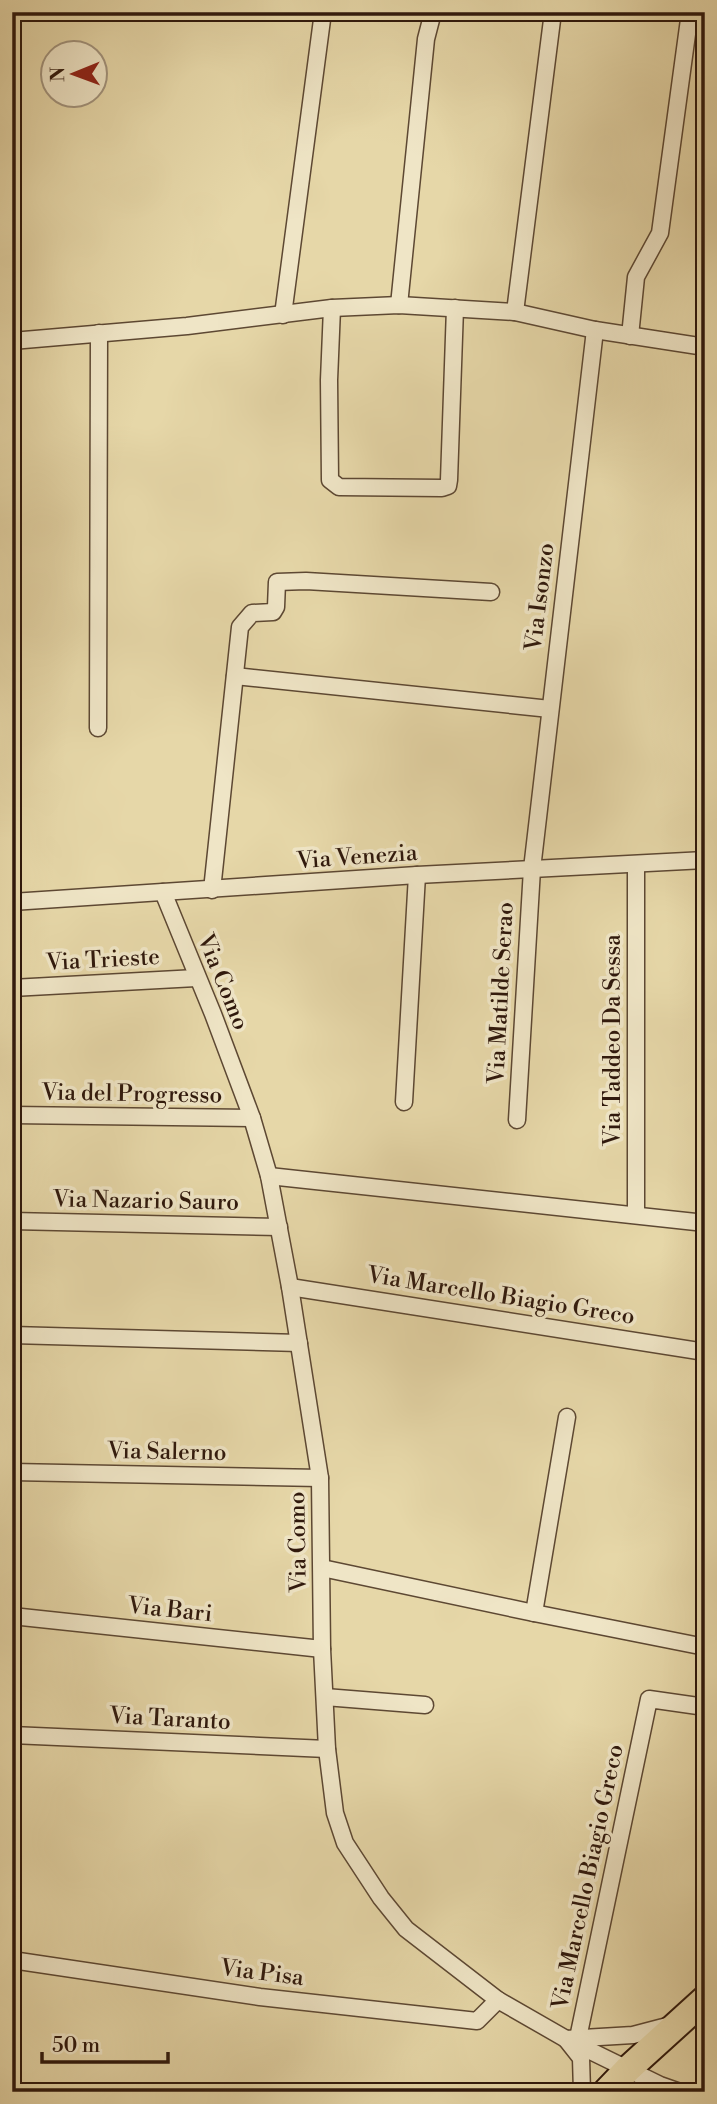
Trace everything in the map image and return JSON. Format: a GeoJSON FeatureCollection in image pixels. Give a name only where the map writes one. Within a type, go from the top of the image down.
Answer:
{"type":"FeatureCollection","features":[{"type":"Feature","properties":{"kind":"main road"},"geometry":{"type":"LineString","coordinates":[[606,2092],[628,2068],[705,1999]]}},
{"type":"Feature","properties":{"kind":"street"},"geometry":{"type":"LineString","coordinates":[[283,315],[323,12]]}},
{"type":"Feature","properties":{"kind":"street"},"geometry":{"type":"LineString","coordinates":[[399,305],[426,39],[433,12]]}},
{"type":"Feature","properties":{"kind":"street"},"geometry":{"type":"LineString","coordinates":[[515,312],[553,12]]}},
{"type":"Feature","properties":{"kind":"street"},"geometry":{"type":"LineString","coordinates":[[629,335],[636,277],[660,233],[690,12]]}},
{"type":"Feature","properties":{"kind":"street"},"geometry":{"type":"LineString","coordinates":[[12,341],[187,326],[332,308],[399,305],[515,312],[595,330],[705,347]]}},
{"type":"Feature","properties":{"kind":"street"},"geometry":{"type":"LineString","coordinates":[[332,308],[328,393],[330,480],[339,487],[442,488],[448,485],[449,480],[455,308]]}},
{"type":"Feature","properties":{"kind":"street","name":"Via Isonzo"},"geometry":{"type":"LineString","coordinates":[[532,869],[595,330]]}},
{"type":"Feature","properties":{"kind":"street"},"geometry":{"type":"LineString","coordinates":[[98,729],[99,332]]}},
{"type":"Feature","properties":{"kind":"street"},"geometry":{"type":"LineString","coordinates":[[212,890],[240,627],[252,613],[274,612],[277,582],[306,581],[491,592]]}},
{"type":"Feature","properties":{"kind":"street"},"geometry":{"type":"LineString","coordinates":[[235,676],[550,709]]}},
{"type":"Feature","properties":{"kind":"street","name":"Via Venezia"},"geometry":{"type":"LineString","coordinates":[[12,902],[417,875],[705,860]]}},
{"type":"Feature","properties":{"kind":"street","name":"Via Taddeo Da Sessa"},"geometry":{"type":"LineString","coordinates":[[636,865],[636,1214]]}},
{"type":"Feature","properties":{"kind":"street","name":"Via Matilde Serao"},"geometry":{"type":"LineString","coordinates":[[517,1120],[532,869]]}},
{"type":"Feature","properties":{"kind":"street"},"geometry":{"type":"LineString","coordinates":[[404,1102],[417,875]]}},
{"type":"Feature","properties":{"kind":"street","name":"Via Como"},"geometry":{"type":"LineString","coordinates":[[163,892],[252,1118],[269,1176],[279,1227],[320,1478],[322,1649],[327,1749],[335,1813],[345,1843],[357,1864],[406,1928],[498,2000],[660,2085],[680,2092]]}},
{"type":"Feature","properties":{"kind":"street","name":"Via Trieste"},"geometry":{"type":"LineString","coordinates":[[12,988],[196,978]]}},
{"type":"Feature","properties":{"kind":"street","name":"Via del Progresso"},"geometry":{"type":"LineString","coordinates":[[12,1115],[252,1118]]}},
{"type":"Feature","properties":{"kind":"street"},"geometry":{"type":"LineString","coordinates":[[269,1176],[705,1223]]}},
{"type":"Feature","properties":{"kind":"street","name":"Via Nazario Sauro"},"geometry":{"type":"LineString","coordinates":[[12,1221],[279,1227]]}},
{"type":"Feature","properties":{"kind":"street","name":"Via Marcello Biagio Greco"},"geometry":{"type":"LineString","coordinates":[[290,1287],[705,1352]]}},
{"type":"Feature","properties":{"kind":"street"},"geometry":{"type":"LineString","coordinates":[[12,1335],[299,1343]]}},
{"type":"Feature","properties":{"kind":"street"},"geometry":{"type":"LineString","coordinates":[[534,1613],[567,1417]]}},
{"type":"Feature","properties":{"kind":"street","name":"Via Salerno"},"geometry":{"type":"LineString","coordinates":[[12,1472],[320,1478]]}},
{"type":"Feature","properties":{"kind":"street"},"geometry":{"type":"LineString","coordinates":[[322,1568],[705,1647]]}},
{"type":"Feature","properties":{"kind":"street","name":"Via Bari"},"geometry":{"type":"LineString","coordinates":[[12,1616],[322,1649]]}},
{"type":"Feature","properties":{"kind":"street"},"geometry":{"type":"LineString","coordinates":[[325,1696],[425,1705]]}},
{"type":"Feature","properties":{"kind":"street","name":"Via Marcello Biagio Greco"},"geometry":{"type":"LineString","coordinates":[[572,2038],[649,1699],[705,1707]]}},
{"type":"Feature","properties":{"kind":"street","name":"Via Taranto"},"geometry":{"type":"LineString","coordinates":[[12,1735],[327,1749]]}},
{"type":"Feature","properties":{"kind":"street","name":"Via Pisa"},"geometry":{"type":"LineString","coordinates":[[12,1960],[260,1997],[477,2021],[498,2000]]}},
{"type":"Feature","properties":{"kind":"street"},"geometry":{"type":"LineString","coordinates":[[582,2092],[581,2057],[572,2038],[633,2035],[680,2022]]}}]}
